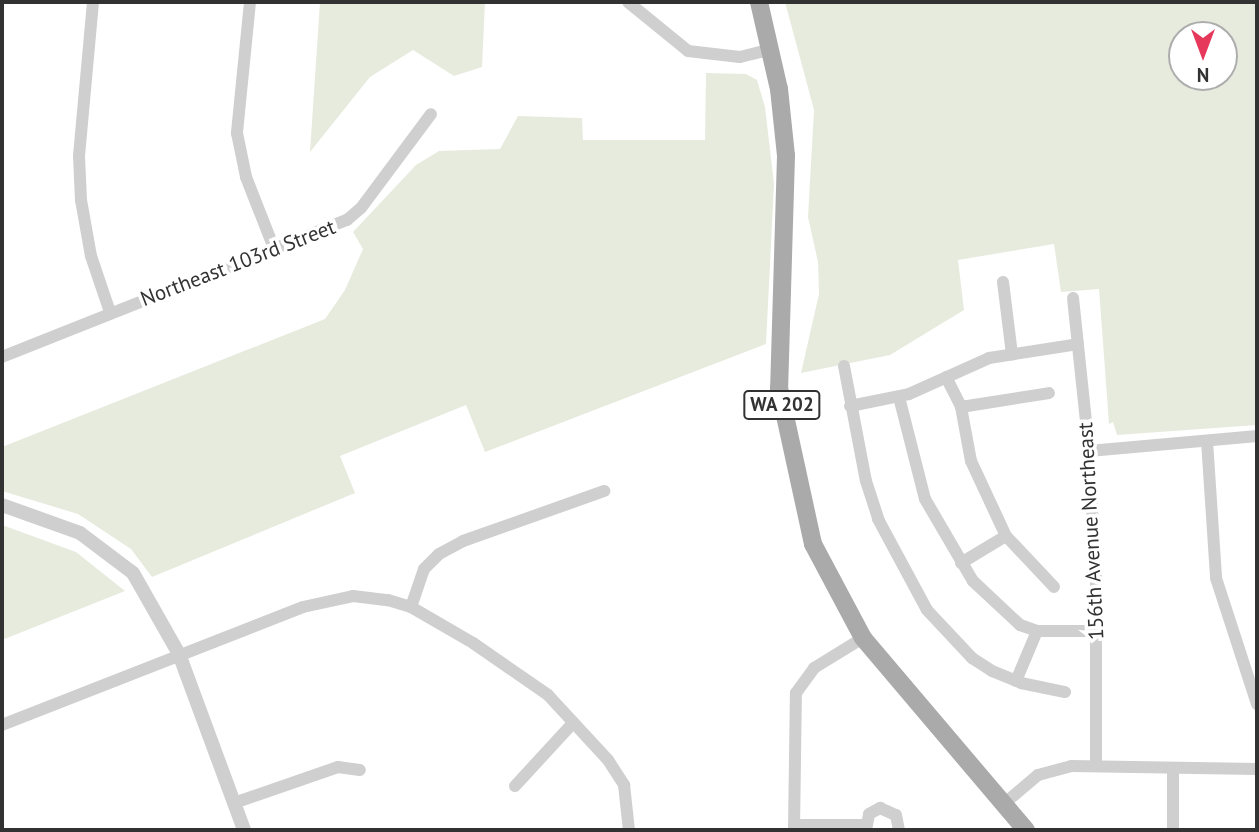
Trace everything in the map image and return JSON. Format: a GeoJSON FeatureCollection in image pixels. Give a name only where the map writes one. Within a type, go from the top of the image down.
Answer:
{"type":"FeatureCollection","features":[{"type":"Feature","properties":{"kind":"main road","name":"WA 202"},"geometry":{"type":"LineString","coordinates":[[759,2],[772,49],[786,156],[781,398],[813,544],[863,638],[1006,802],[1026,830]]}},
{"type":"Feature","properties":{"kind":"street"},"geometry":{"type":"LineString","coordinates":[[93,2],[79,156],[81,200],[91,256],[110,312]]}},
{"type":"Feature","properties":{"kind":"street"},"geometry":{"type":"LineString","coordinates":[[250,2],[237,133],[246,177],[275,251]]}},
{"type":"Feature","properties":{"kind":"street"},"geometry":{"type":"LineString","coordinates":[[628,2],[688,51],[740,57],[772,49]]}},
{"type":"Feature","properties":{"kind":"street","name":"Northeast 103rd Street"},"geometry":{"type":"LineString","coordinates":[[2,357],[110,312],[275,251],[347,220],[361,208],[431,114]]}},
{"type":"Feature","properties":{"kind":"street"},"geometry":{"type":"LineString","coordinates":[[1003,282],[1012,354]]}},
{"type":"Feature","properties":{"kind":"street","name":"156th Avenue Northeast"},"geometry":{"type":"LineString","coordinates":[[1073,298],[1089,451],[1096,631],[1096,765]]}},
{"type":"Feature","properties":{"kind":"street"},"geometry":{"type":"LineString","coordinates":[[850,406],[899,397],[989,358],[1078,344]]}},
{"type":"Feature","properties":{"kind":"street"},"geometry":{"type":"LineString","coordinates":[[844,366],[850,406],[878,519],[907,578],[927,610],[972,658],[1016,681],[1065,692]]}},
{"type":"Feature","properties":{"kind":"street"},"geometry":{"type":"LineString","coordinates":[[946,377],[961,407],[971,461],[1006,536],[1054,587]]}},
{"type":"Feature","properties":{"kind":"street"},"geometry":{"type":"LineString","coordinates":[[961,407],[1049,393]]}},
{"type":"Feature","properties":{"kind":"street"},"geometry":{"type":"LineString","coordinates":[[899,397],[925,499],[961,563],[1000,611],[1037,631],[1096,631]]}},
{"type":"Feature","properties":{"kind":"street"},"geometry":{"type":"LineString","coordinates":[[1089,451],[1257,436]]}},
{"type":"Feature","properties":{"kind":"street"},"geometry":{"type":"LineString","coordinates":[[1207,441],[1216,579],[1257,704]]}},
{"type":"Feature","properties":{"kind":"street"},"geometry":{"type":"LineString","coordinates":[[411,607],[424,569],[439,554],[463,541],[604,491]]}},
{"type":"Feature","properties":{"kind":"street"},"geometry":{"type":"LineString","coordinates":[[2,505],[80,533],[109,551],[133,573],[153,601],[179,654],[244,830]]}},
{"type":"Feature","properties":{"kind":"street"},"geometry":{"type":"LineString","coordinates":[[961,563],[1006,536]]}},
{"type":"Feature","properties":{"kind":"street"},"geometry":{"type":"LineString","coordinates":[[2,725],[303,607],[353,596],[411,607],[509,664],[573,723],[608,760],[624,785],[629,830]]}},
{"type":"Feature","properties":{"kind":"street"},"geometry":{"type":"LineString","coordinates":[[1016,681],[1037,631]]}},
{"type":"Feature","properties":{"kind":"street"},"geometry":{"type":"LineString","coordinates":[[863,638],[814,668],[802,681],[793,712],[793,827],[866,828],[869,814],[886,808],[896,815],[899,830]]}},
{"type":"Feature","properties":{"kind":"street"},"geometry":{"type":"LineString","coordinates":[[515,786],[573,723]]}},
{"type":"Feature","properties":{"kind":"street"},"geometry":{"type":"LineString","coordinates":[[1006,802],[1038,775],[1096,765],[1257,769]]}},
{"type":"Feature","properties":{"kind":"street"},"geometry":{"type":"LineString","coordinates":[[234,803],[338,767],[360,769]]}},
{"type":"Feature","properties":{"kind":"street"},"geometry":{"type":"LineString","coordinates":[[1172,830],[1173,769]]}},
{"type":"Feature","properties":{"kind":"shaded area"},"geometry":{"type":"Polygon","coordinates":[[[320,2],[485,2],[482,67],[454,76],[413,50],[370,77],[310,152],[320,2]]]}},
{"type":"Feature","properties":{"kind":"shaded area"},"geometry":{"type":"Polygon","coordinates":[[[785,2],[1257,2],[1257,425],[1117,435],[1113,422],[1109,424],[1099,289],[1061,292],[1054,244],[958,260],[964,310],[890,355],[801,373],[819,294],[818,262],[808,217],[814,110],[785,2]]]}},
{"type":"Feature","properties":{"kind":"shaded area"},"geometry":{"type":"Polygon","coordinates":[[[706,73],[746,74],[757,80],[765,107],[774,184],[766,344],[485,452],[466,405],[340,456],[355,493],[152,577],[131,549],[78,514],[2,491],[2,447],[325,319],[345,290],[363,249],[353,232],[416,165],[439,151],[500,149],[518,116],[582,118],[583,140],[705,140],[706,73]]]}},
{"type":"Feature","properties":{"kind":"shaded area"},"geometry":{"type":"Polygon","coordinates":[[[2,525],[76,552],[125,591],[2,640],[2,525]]]}}]}
